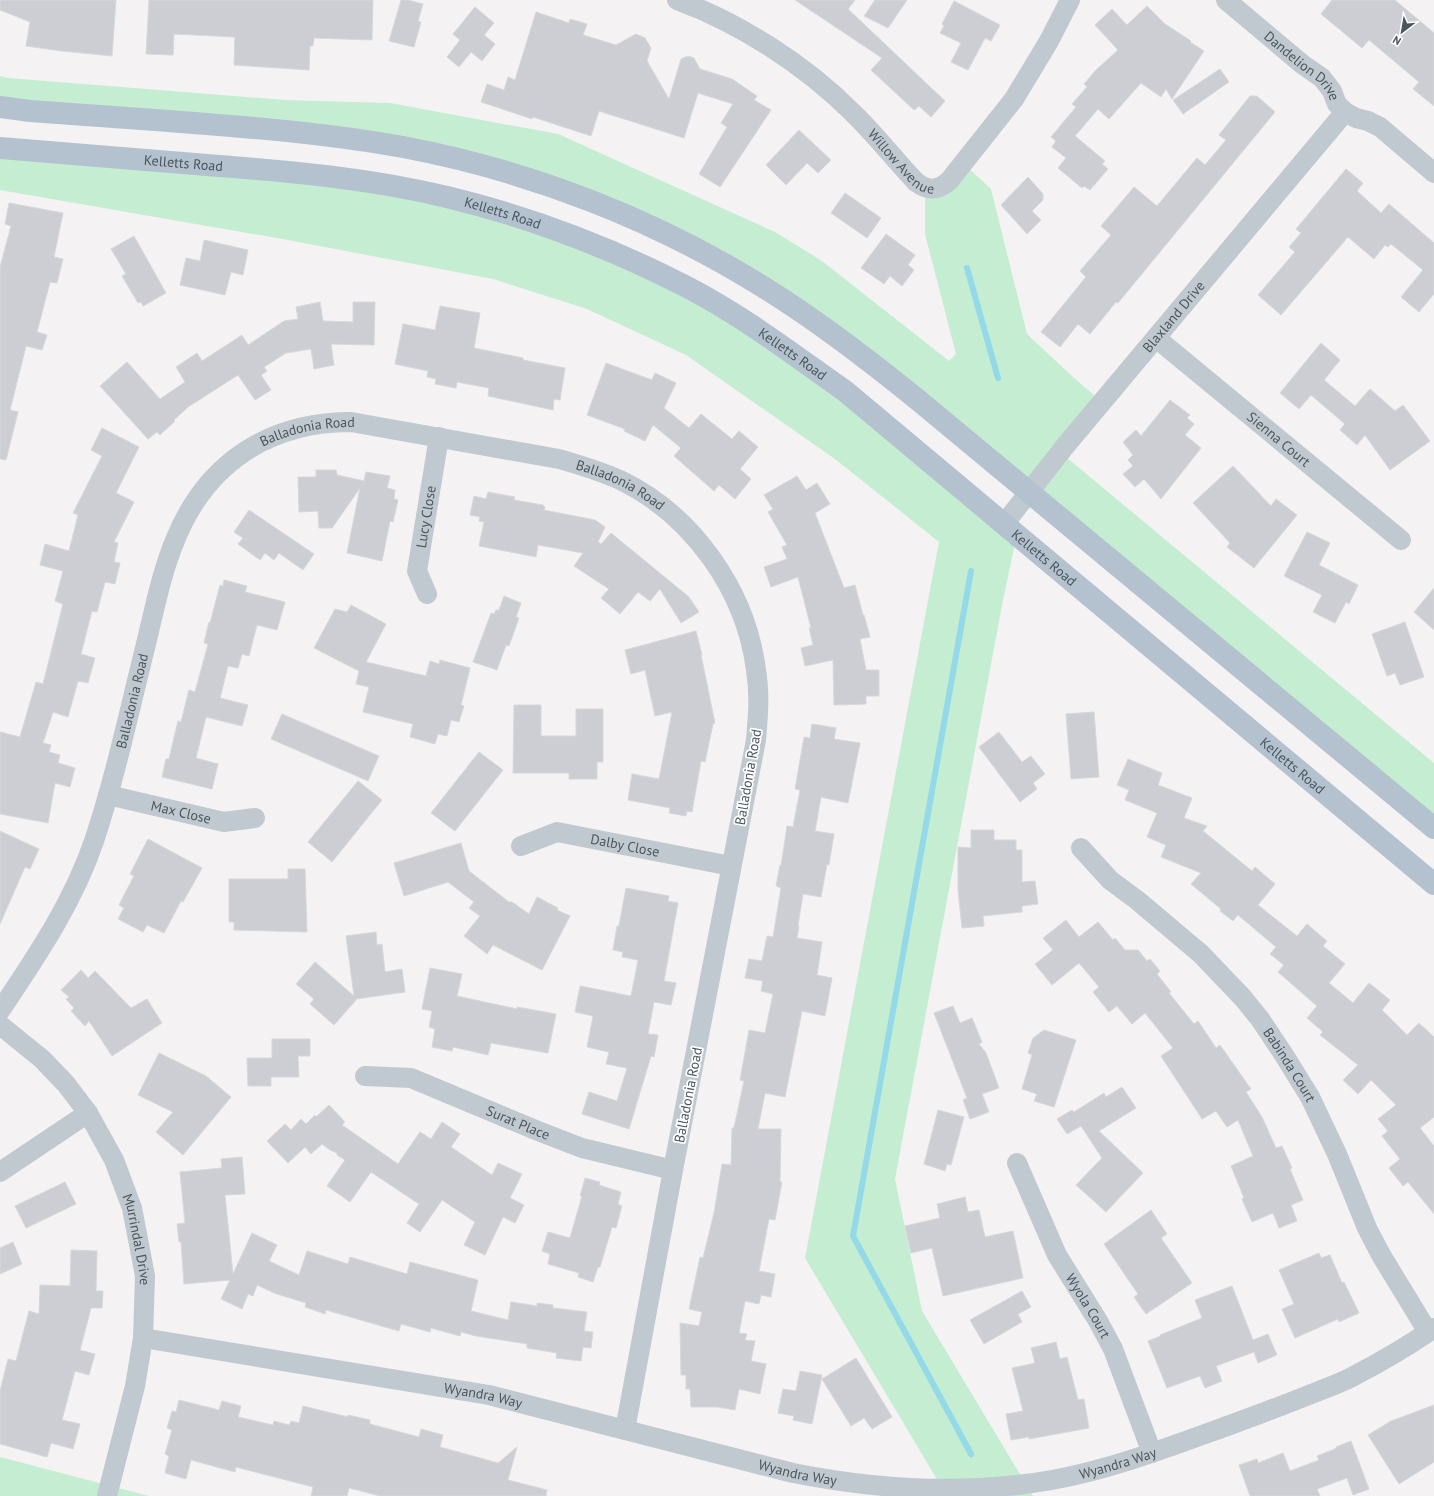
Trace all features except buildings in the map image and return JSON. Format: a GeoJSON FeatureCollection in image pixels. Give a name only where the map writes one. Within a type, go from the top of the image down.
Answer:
{"type":"FeatureCollection","features":[{"type":"Feature","properties":{"kind":"main road"},"geometry":{"type":"LineString","coordinates":[[0,107],[30,111],[239,126],[363,141],[404,148],[468,162],[524,178],[583,198],[640,222],[689,246],[768,290],[836,335],[914,396],[1434,828]]}},
{"type":"Feature","properties":{"kind":"main road","name":"Kelletts Road"},"geometry":{"type":"LineString","coordinates":[[0,148],[284,171],[348,178],[447,197],[490,208],[555,229],[621,256],[688,288],[766,335],[845,391],[1434,884]]}},
{"type":"Feature","properties":{"kind":"street","name":"Willow Avenue"},"geometry":{"type":"LineString","coordinates":[[677,0],[742,30],[804,70],[852,112],[916,182],[925,188],[932,190],[949,181],[1014,99],[1049,41],[1070,0]]}},
{"type":"Feature","properties":{"kind":"street","name":"Dandelion Drive"},"geometry":{"type":"LineString","coordinates":[[1226,0],[1302,64],[1322,78],[1332,91],[1337,104],[1345,112],[1356,118],[1368,121],[1380,128],[1434,173]]}},
{"type":"Feature","properties":{"kind":"street","name":"Blaxland Drive"},"geometry":{"type":"LineString","coordinates":[[1004,524],[1063,448],[1345,112]]}},
{"type":"Feature","properties":{"kind":"street","name":"Sienna Court"},"geometry":{"type":"LineString","coordinates":[[1156,338],[1400,540]]}},
{"type":"Feature","properties":{"kind":"street","name":"Balladonia Road"},"geometry":{"type":"LineString","coordinates":[[0,1011],[43,946],[76,886],[94,842],[108,795],[168,561],[175,540],[197,497],[210,480],[225,466],[257,444],[291,429],[330,422],[351,422],[559,459],[592,468],[621,480],[646,495],[669,512],[691,532],[706,551],[730,590],[739,608],[753,650],[758,683],[759,715],[756,740],[673,1170],[625,1430]]}},
{"type":"Feature","properties":{"kind":"street","name":"Lucy Close"},"geometry":{"type":"LineString","coordinates":[[427,594],[417,571],[439,437]]}},
{"type":"Feature","properties":{"kind":"street","name":"Max Close"},"geometry":{"type":"LineString","coordinates":[[108,795],[224,822],[255,818]]}},
{"type":"Feature","properties":{"kind":"street","name":"Dalby Close"},"geometry":{"type":"LineString","coordinates":[[521,846],[556,832],[732,866]]}},
{"type":"Feature","properties":{"kind":"street","name":"Babinda Court"},"geometry":{"type":"LineString","coordinates":[[1081,848],[1110,880],[1137,900],[1201,954],[1243,998],[1260,1019],[1310,1097],[1337,1154],[1367,1228],[1381,1255],[1431,1330]]}},
{"type":"Feature","properties":{"kind":"street","name":"Murrindal Drive"},"geometry":{"type":"LineString","coordinates":[[0,1025],[42,1059],[66,1084],[88,1113],[114,1160],[132,1208],[145,1276],[143,1338],[135,1386],[107,1496]]}},
{"type":"Feature","properties":{"kind":"street","name":"Surat Place"},"geometry":{"type":"LineString","coordinates":[[365,1076],[411,1078],[582,1148],[673,1170]]}},
{"type":"Feature","properties":{"kind":"street"},"geometry":{"type":"LineString","coordinates":[[0,1172],[88,1113]]}},
{"type":"Feature","properties":{"kind":"street","name":"Wyola Court"},"geometry":{"type":"LineString","coordinates":[[1017,1163],[1058,1255],[1113,1349],[1152,1453]]}},
{"type":"Feature","properties":{"kind":"street","name":"Wyandra Way"},"geometry":{"type":"LineString","coordinates":[[143,1338],[489,1395],[776,1469],[817,1478],[890,1487],[932,1490],[996,1487],[1052,1480],[1152,1453],[1298,1400],[1348,1379],[1389,1357],[1431,1330]]}},
{"type":"Feature","properties":{"kind":"green space"},"geometry":{"type":"Polygon","coordinates":[[[0,76],[8,78],[285,100],[390,103],[558,134],[775,232],[822,261],[949,361],[956,354],[925,234],[925,188],[963,163],[991,189],[1027,334],[1102,402],[1060,452],[1434,763],[1434,828],[1029,492],[737,271],[468,162],[0,107],[0,76]]]}},
{"type":"Feature","properties":{"kind":"green space"},"geometry":{"type":"Polygon","coordinates":[[[0,148],[284,171],[555,229],[767,335],[1017,534],[1003,600],[895,1179],[922,1311],[1033,1496],[947,1496],[805,1258],[939,542],[835,459],[686,355],[587,309],[493,279],[288,240],[0,190],[0,148]]]}},
{"type":"Feature","properties":{"kind":"green space"},"geometry":{"type":"Polygon","coordinates":[[[0,1457],[149,1496],[0,1496],[0,1457]]]}},
{"type":"Feature","properties":{"kind":"waterway"},"geometry":{"type":"LineString","coordinates":[[967,268],[998,378]]}},
{"type":"Feature","properties":{"kind":"waterway"},"geometry":{"type":"LineString","coordinates":[[971,571],[853,1236],[971,1454]]}}]}
